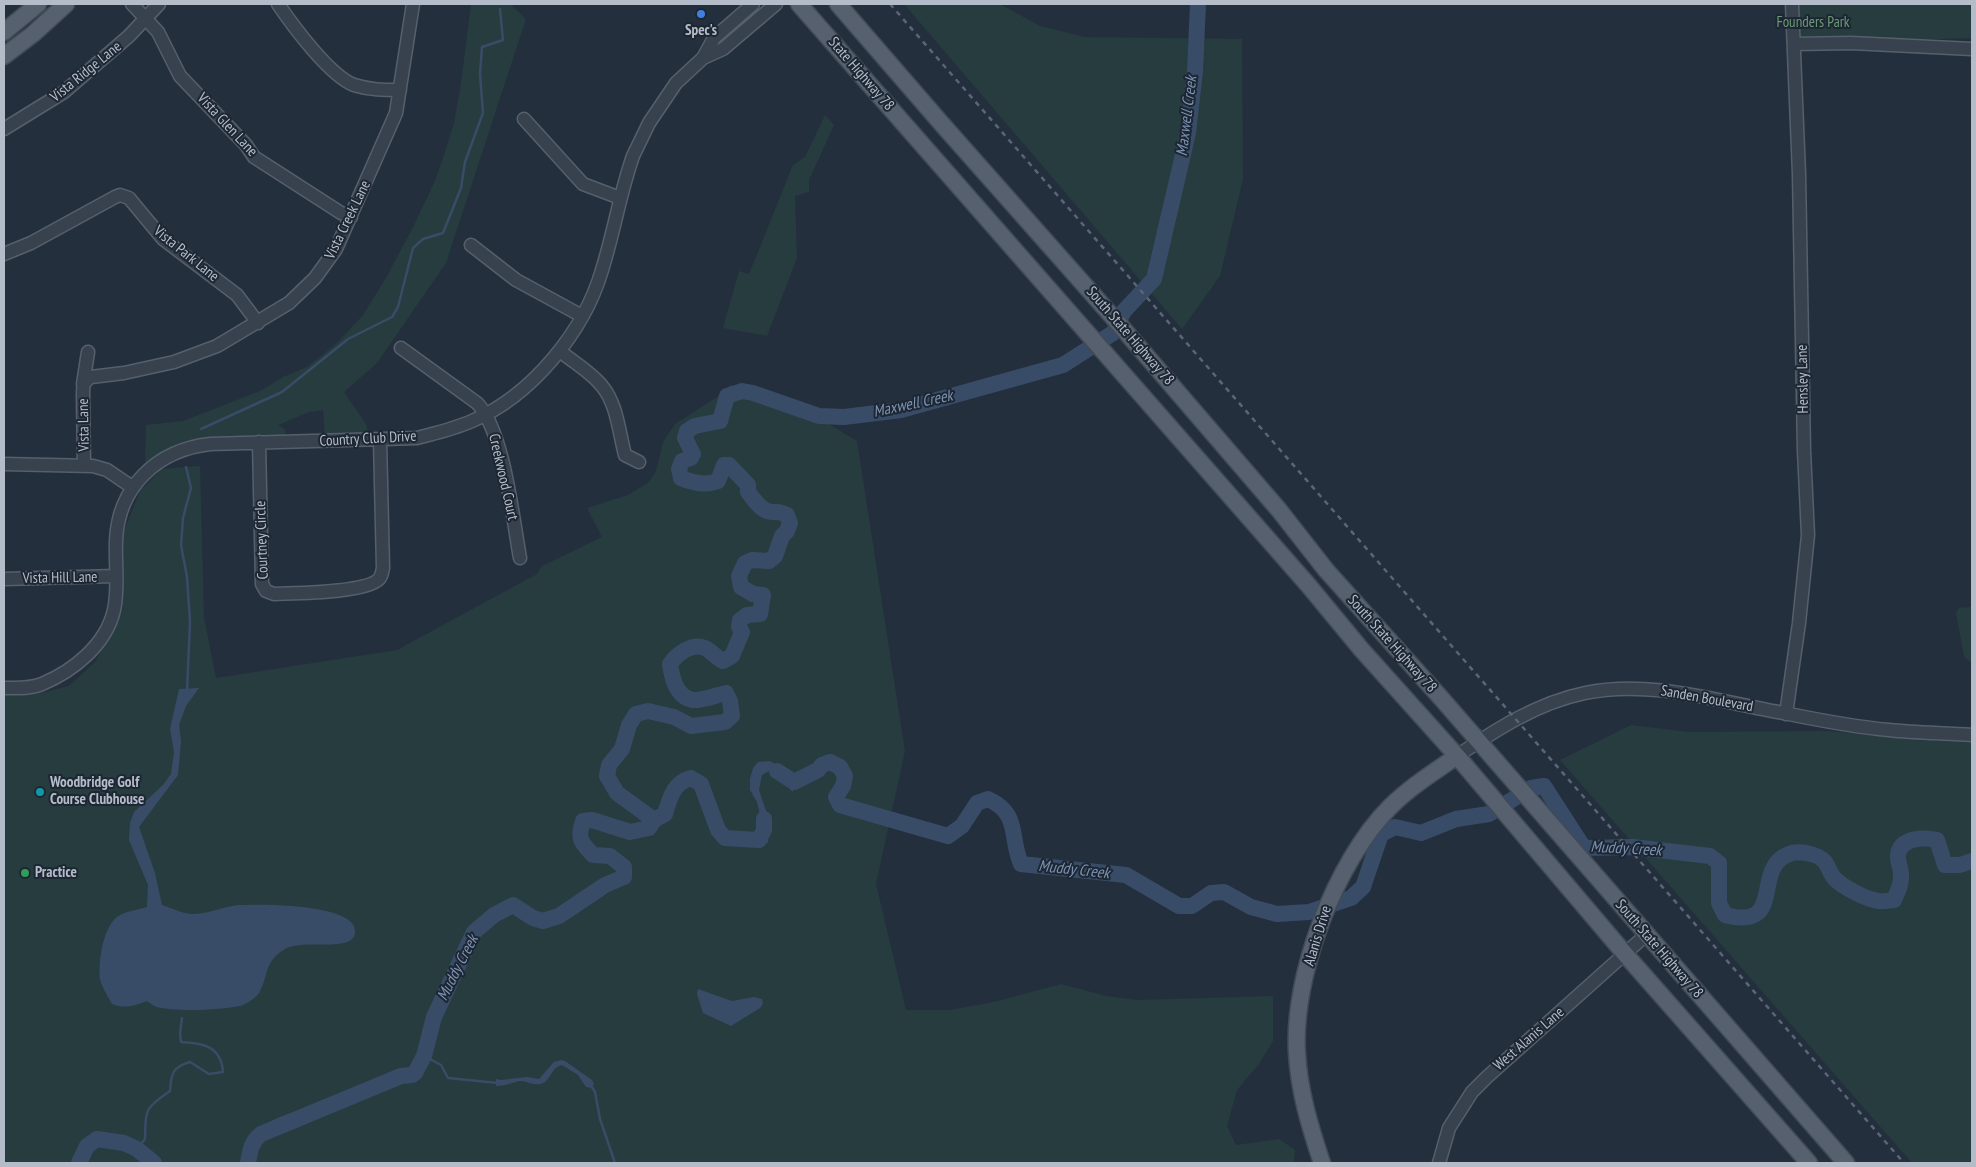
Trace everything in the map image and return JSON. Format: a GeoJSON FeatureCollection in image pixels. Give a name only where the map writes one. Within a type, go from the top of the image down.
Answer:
{"type":"FeatureCollection","features":[{"type":"Feature","properties":{"kind":"main road"},"geometry":{"type":"LineString","coordinates":[[4,32],[38,4]]}},
{"type":"Feature","properties":{"kind":"main road"},"geometry":{"type":"LineString","coordinates":[[4,56],[38,30],[66,4]]}},
{"type":"Feature","properties":{"kind":"main road","name":"State Highway 78"},"geometry":{"type":"LineString","coordinates":[[800,4],[922,144]]}},
{"type":"Feature","properties":{"kind":"main road","name":"State Highway 78"},"geometry":{"type":"LineString","coordinates":[[838,4],[941,123]]}},
{"type":"Feature","properties":{"kind":"main road","name":"South State Highway 78"},"geometry":{"type":"LineString","coordinates":[[941,123],[1143,351],[1279,510],[1326,570],[1846,1163]]}},
{"type":"Feature","properties":{"kind":"main road","name":"South State Highway 78"},"geometry":{"type":"LineString","coordinates":[[922,144],[1491,795],[1625,954],[1809,1163]]}},
{"type":"Feature","properties":{"kind":"main road","name":"Alanis Drive"},"geometry":{"type":"LineString","coordinates":[[1322,1163],[1309,1122],[1296,1052],[1297,1023],[1303,987],[1319,927],[1330,897],[1368,834],[1390,807],[1412,787],[1457,756]]}},
{"type":"Feature","properties":{"kind":"street","name":"Vista Glen Lane"},"geometry":{"type":"LineString","coordinates":[[132,4],[158,32],[180,76],[246,145],[254,156],[341,213],[351,216]]}},
{"type":"Feature","properties":{"kind":"street","name":"Vista Ridge Lane"},"geometry":{"type":"LineString","coordinates":[[4,129],[64,92],[147,18],[159,4]]}},
{"type":"Feature","properties":{"kind":"street"},"geometry":{"type":"LineString","coordinates":[[278,4],[323,61],[352,84],[372,90],[400,90]]}},
{"type":"Feature","properties":{"kind":"street","name":"Vista Creek Lane"},"geometry":{"type":"LineString","coordinates":[[87,380],[189,357],[217,346],[289,303],[315,278],[336,249],[396,113],[413,4]]}},
{"type":"Feature","properties":{"kind":"street","name":"Country Club Drive"},"geometry":{"type":"LineString","coordinates":[[4,688],[28,687],[41,684],[80,661],[94,648],[104,634],[114,610],[118,522],[132,487],[169,456],[188,448],[210,444],[417,438],[445,431],[485,415],[523,389],[560,351],[582,316],[602,271],[632,156],[649,123],[676,83],[703,58],[714,38],[752,4]]}},
{"type":"Feature","properties":{"kind":"street","name":"Country Club Drive"},"geometry":{"type":"LineString","coordinates":[[703,58],[723,49],[776,4]]}},
{"type":"Feature","properties":{"kind":"street","name":"Hensley Lane"},"geometry":{"type":"LineString","coordinates":[[1786,714],[1799,623],[1808,535],[1792,4]]}},
{"type":"Feature","properties":{"kind":"street"},"geometry":{"type":"LineString","coordinates":[[730,24],[740,35]]}},
{"type":"Feature","properties":{"kind":"street"},"geometry":{"type":"LineString","coordinates":[[1794,44],[1851,43],[1972,49]]}},
{"type":"Feature","properties":{"kind":"street"},"geometry":{"type":"LineString","coordinates":[[524,119],[583,184],[620,198]]}},
{"type":"Feature","properties":{"kind":"street","name":"Vista Park Lane"},"geometry":{"type":"LineString","coordinates":[[4,254],[39,238],[115,197],[124,196],[129,198],[163,239],[237,295],[245,303],[258,323]]}},
{"type":"Feature","properties":{"kind":"street"},"geometry":{"type":"LineString","coordinates":[[471,245],[516,280],[582,316]]}},
{"type":"Feature","properties":{"kind":"street","name":"Creekwood Court"},"geometry":{"type":"LineString","coordinates":[[401,348],[477,404],[485,415],[493,431],[506,478],[520,558]]}},
{"type":"Feature","properties":{"kind":"street"},"geometry":{"type":"LineString","coordinates":[[560,351],[601,384],[614,409],[625,455],[639,462]]}},
{"type":"Feature","properties":{"kind":"street","name":"Vista Lane"},"geometry":{"type":"LineString","coordinates":[[84,466],[88,352]]}},
{"type":"Feature","properties":{"kind":"street","name":"Courtney Circle"},"geometry":{"type":"LineString","coordinates":[[259,442],[262,584],[266,591],[274,594],[330,592],[373,583],[381,576],[383,568],[380,440]]}},
{"type":"Feature","properties":{"kind":"street"},"geometry":{"type":"LineString","coordinates":[[4,464],[93,466],[107,470],[132,487]]}},
{"type":"Feature","properties":{"kind":"street","name":"Vista Hill Lane"},"geometry":{"type":"LineString","coordinates":[[4,579],[116,576]]}},
{"type":"Feature","properties":{"kind":"street","name":"Sanden Boulevard"},"geometry":{"type":"LineString","coordinates":[[1457,756],[1525,713],[1552,702],[1585,693],[1612,689],[1639,688],[1668,692],[1786,714],[1888,730],[1972,735]]}},
{"type":"Feature","properties":{"kind":"street","name":"West Alanis Lane"},"geometry":{"type":"LineString","coordinates":[[1439,1163],[1449,1128],[1472,1092],[1647,934]]}},
{"type":"Feature","properties":{"kind":"green space"},"geometry":{"type":"Polygon","coordinates":[[[471,4],[510,4],[526,19],[446,263],[377,363],[344,392],[366,424],[370,440],[325,441],[323,410],[309,412],[278,425],[285,429],[285,435],[253,438],[207,437],[180,443],[145,462],[146,425],[183,421],[260,391],[283,377],[307,367],[336,344],[363,315],[386,278],[435,181],[454,123],[471,4]]]}},
{"type":"Feature","properties":{"kind":"green space"},"geometry":{"type":"Polygon","coordinates":[[[904,4],[1000,4],[1040,26],[1085,37],[1242,39],[1243,179],[1220,276],[1182,329],[904,4]]]}},
{"type":"Feature","properties":{"kind":"green space","name":"Founders Park"},"geometry":{"type":"Polygon","coordinates":[[[1792,4],[1972,4],[1972,38],[1794,44],[1792,4]]]}},
{"type":"Feature","properties":{"kind":"green space"},"geometry":{"type":"Polygon","coordinates":[[[825,115],[834,125],[809,180],[809,192],[795,196],[797,258],[767,336],[723,328],[739,271],[749,274],[793,165],[805,157],[825,115]]]}},
{"type":"Feature","properties":{"kind":"green space"},"geometry":{"type":"Polygon","coordinates":[[[730,385],[780,395],[857,441],[905,751],[876,884],[906,1010],[949,1010],[994,1002],[1061,984],[1106,996],[1138,1000],[1273,996],[1273,1041],[1259,1064],[1237,1090],[1227,1126],[1236,1145],[1279,1139],[1295,1150],[1294,1163],[4,1163],[4,695],[37,694],[69,686],[95,662],[118,620],[122,584],[123,533],[140,491],[162,469],[200,466],[204,617],[216,678],[397,650],[537,574],[542,566],[602,537],[587,508],[628,495],[649,482],[656,471],[663,442],[675,424],[717,397],[730,385]]]}},
{"type":"Feature","properties":{"kind":"green space"},"geometry":{"type":"Polygon","coordinates":[[[1972,607],[1972,663],[1964,657],[1956,613],[1959,608],[1972,607]]]}},
{"type":"Feature","properties":{"kind":"green space"},"geometry":{"type":"Polygon","coordinates":[[[1631,725],[1689,732],[1829,731],[1918,740],[1972,742],[1972,1163],[1912,1163],[1560,760],[1631,725]]]}},
{"type":"Feature","properties":{"kind":"water"},"geometry":{"type":"Polygon","coordinates":[[[199,688],[186,706],[179,725],[181,741],[178,775],[139,827],[155,873],[162,905],[191,914],[243,905],[306,908],[340,915],[351,922],[355,931],[353,938],[347,942],[294,946],[285,949],[270,964],[258,995],[242,1005],[222,1009],[186,1010],[165,1009],[147,1001],[130,1006],[117,1006],[112,1004],[100,979],[101,955],[105,937],[112,922],[117,917],[127,912],[147,907],[148,885],[129,840],[130,823],[134,812],[163,785],[171,774],[174,752],[170,729],[179,689],[199,688]]]}},
{"type":"Feature","properties":{"kind":"water"},"geometry":{"type":"Polygon","coordinates":[[[770,761],[795,776],[793,792],[769,771],[762,775],[759,790],[768,817],[768,843],[759,840],[760,815],[757,802],[750,790],[750,779],[753,768],[758,762],[770,761]]]}},
{"type":"Feature","properties":{"kind":"water"},"geometry":{"type":"Polygon","coordinates":[[[698,989],[732,1001],[754,997],[762,999],[763,1004],[760,1008],[731,1026],[703,1013],[697,994],[698,989]]]}},
{"type":"Feature","properties":{"kind":"water"},"geometry":{"type":"Polygon","coordinates":[[[561,1060],[592,1080],[594,1084],[591,1088],[586,1087],[578,1075],[562,1065],[555,1069],[543,1083],[536,1084],[519,1081],[496,1086],[496,1079],[527,1077],[539,1079],[554,1062],[561,1060]]]}},
{"type":"Feature","properties":{"kind":"water"},"geometry":{"type":"Polygon","coordinates":[[[290,1113],[293,1126],[268,1136],[258,1143],[253,1163],[245,1163],[250,1143],[258,1130],[271,1121],[290,1113]]]}},
{"type":"Feature","properties":{"kind":"waterway","name":"Maxwell Creek"},"geometry":{"type":"LineString","coordinates":[[654,820],[617,793],[607,776],[609,765],[622,749],[629,725],[636,714],[648,711],[674,717],[691,726],[725,722],[732,716],[730,701],[726,693],[697,700],[683,695],[676,686],[670,664],[681,653],[696,647],[707,649],[723,661],[732,656],[742,632],[739,627],[740,620],[747,615],[760,614],[763,595],[753,594],[741,587],[739,576],[745,563],[752,560],[769,561],[775,556],[782,536],[787,531],[790,523],[787,515],[761,508],[748,492],[748,485],[729,465],[724,465],[718,481],[713,483],[699,483],[681,478],[679,469],[682,461],[691,458],[693,454],[685,438],[687,431],[695,426],[720,421],[727,396],[742,391],[819,416],[844,417],[901,410],[1063,365],[1113,333],[1124,311],[1154,279],[1188,133],[1195,71],[1198,4]]}},
{"type":"Feature","properties":{"kind":"waterway"},"geometry":{"type":"LineString","coordinates":[[201,429],[282,392],[348,339],[392,317],[398,307],[413,248],[423,239],[443,233],[461,188],[465,162],[483,113],[480,74],[482,47],[503,40],[500,9]]}},
{"type":"Feature","properties":{"kind":"waterway"},"geometry":{"type":"LineString","coordinates":[[186,467],[191,488],[183,518],[181,545],[187,577],[190,621],[187,692]]}},
{"type":"Feature","properties":{"kind":"waterway","name":"Muddy Creek"},"geometry":{"type":"LineString","coordinates":[[777,771],[794,782],[830,762],[840,767],[845,776],[843,786],[836,797],[840,805],[948,836],[962,826],[977,803],[988,799],[998,805],[1010,819],[1017,854],[1021,864],[1126,875],[1179,906],[1192,906],[1211,893],[1224,892],[1251,907],[1277,914],[1309,912],[1351,898],[1363,887],[1381,834],[1395,827],[1421,833],[1456,819],[1489,814],[1531,788],[1544,786],[1584,848],[1633,847],[1710,856],[1719,863],[1719,903],[1725,915],[1744,918],[1756,914],[1762,906],[1772,872],[1778,861],[1793,853],[1814,855],[1822,859],[1835,879],[1844,886],[1862,896],[1881,901],[1894,900],[1901,881],[1898,855],[1903,845],[1908,842],[1920,839],[1937,840],[1945,865],[1960,865],[1972,861]]}},
{"type":"Feature","properties":{"kind":"waterway","name":"Muddy Creek"},"geometry":{"type":"LineString","coordinates":[[248,1163],[253,1144],[261,1134],[401,1076],[415,1073],[424,1056],[434,1017],[474,932],[494,915],[513,905],[533,918],[543,921],[559,916],[605,885],[624,877],[624,867],[610,856],[593,855],[583,843],[580,836],[583,821],[592,820],[630,832],[649,828],[654,820],[665,814],[676,787],[691,778],[701,784],[718,830],[725,838],[759,840],[764,830],[764,819]]}},
{"type":"Feature","properties":{"kind":"waterway"},"geometry":{"type":"LineString","coordinates":[[137,1149],[145,1139],[148,1110],[170,1091],[172,1075],[176,1069],[190,1062],[209,1074],[223,1072],[222,1063],[215,1051],[197,1043],[181,1042],[182,1018]]}},
{"type":"Feature","properties":{"kind":"waterway"},"geometry":{"type":"LineString","coordinates":[[424,1056],[441,1065],[448,1078],[498,1083]]}},
{"type":"Feature","properties":{"kind":"waterway"},"geometry":{"type":"LineString","coordinates":[[590,1084],[595,1092],[600,1119],[615,1163]]}},
{"type":"Feature","properties":{"kind":"waterway","name":"Muddy Creek"},"geometry":{"type":"LineString","coordinates":[[79,1163],[87,1146],[97,1139],[124,1143],[137,1149],[154,1163]]}},
{"type":"Feature","properties":{"kind":"railway"},"geometry":{"type":"LineString","coordinates":[[890,4],[1904,1163]]}},
{"type":"Feature","properties":{"kind":"place","name":"Spec's"},"geometry":{"type":"Point","coordinates":[701,14]}},
{"type":"Feature","properties":{"kind":"place","name":"Woodbridge Golf Course Clubhouse"},"geometry":{"type":"Point","coordinates":[40,792]}},
{"type":"Feature","properties":{"kind":"place","name":"Practice"},"geometry":{"type":"Point","coordinates":[25,873]}}]}
